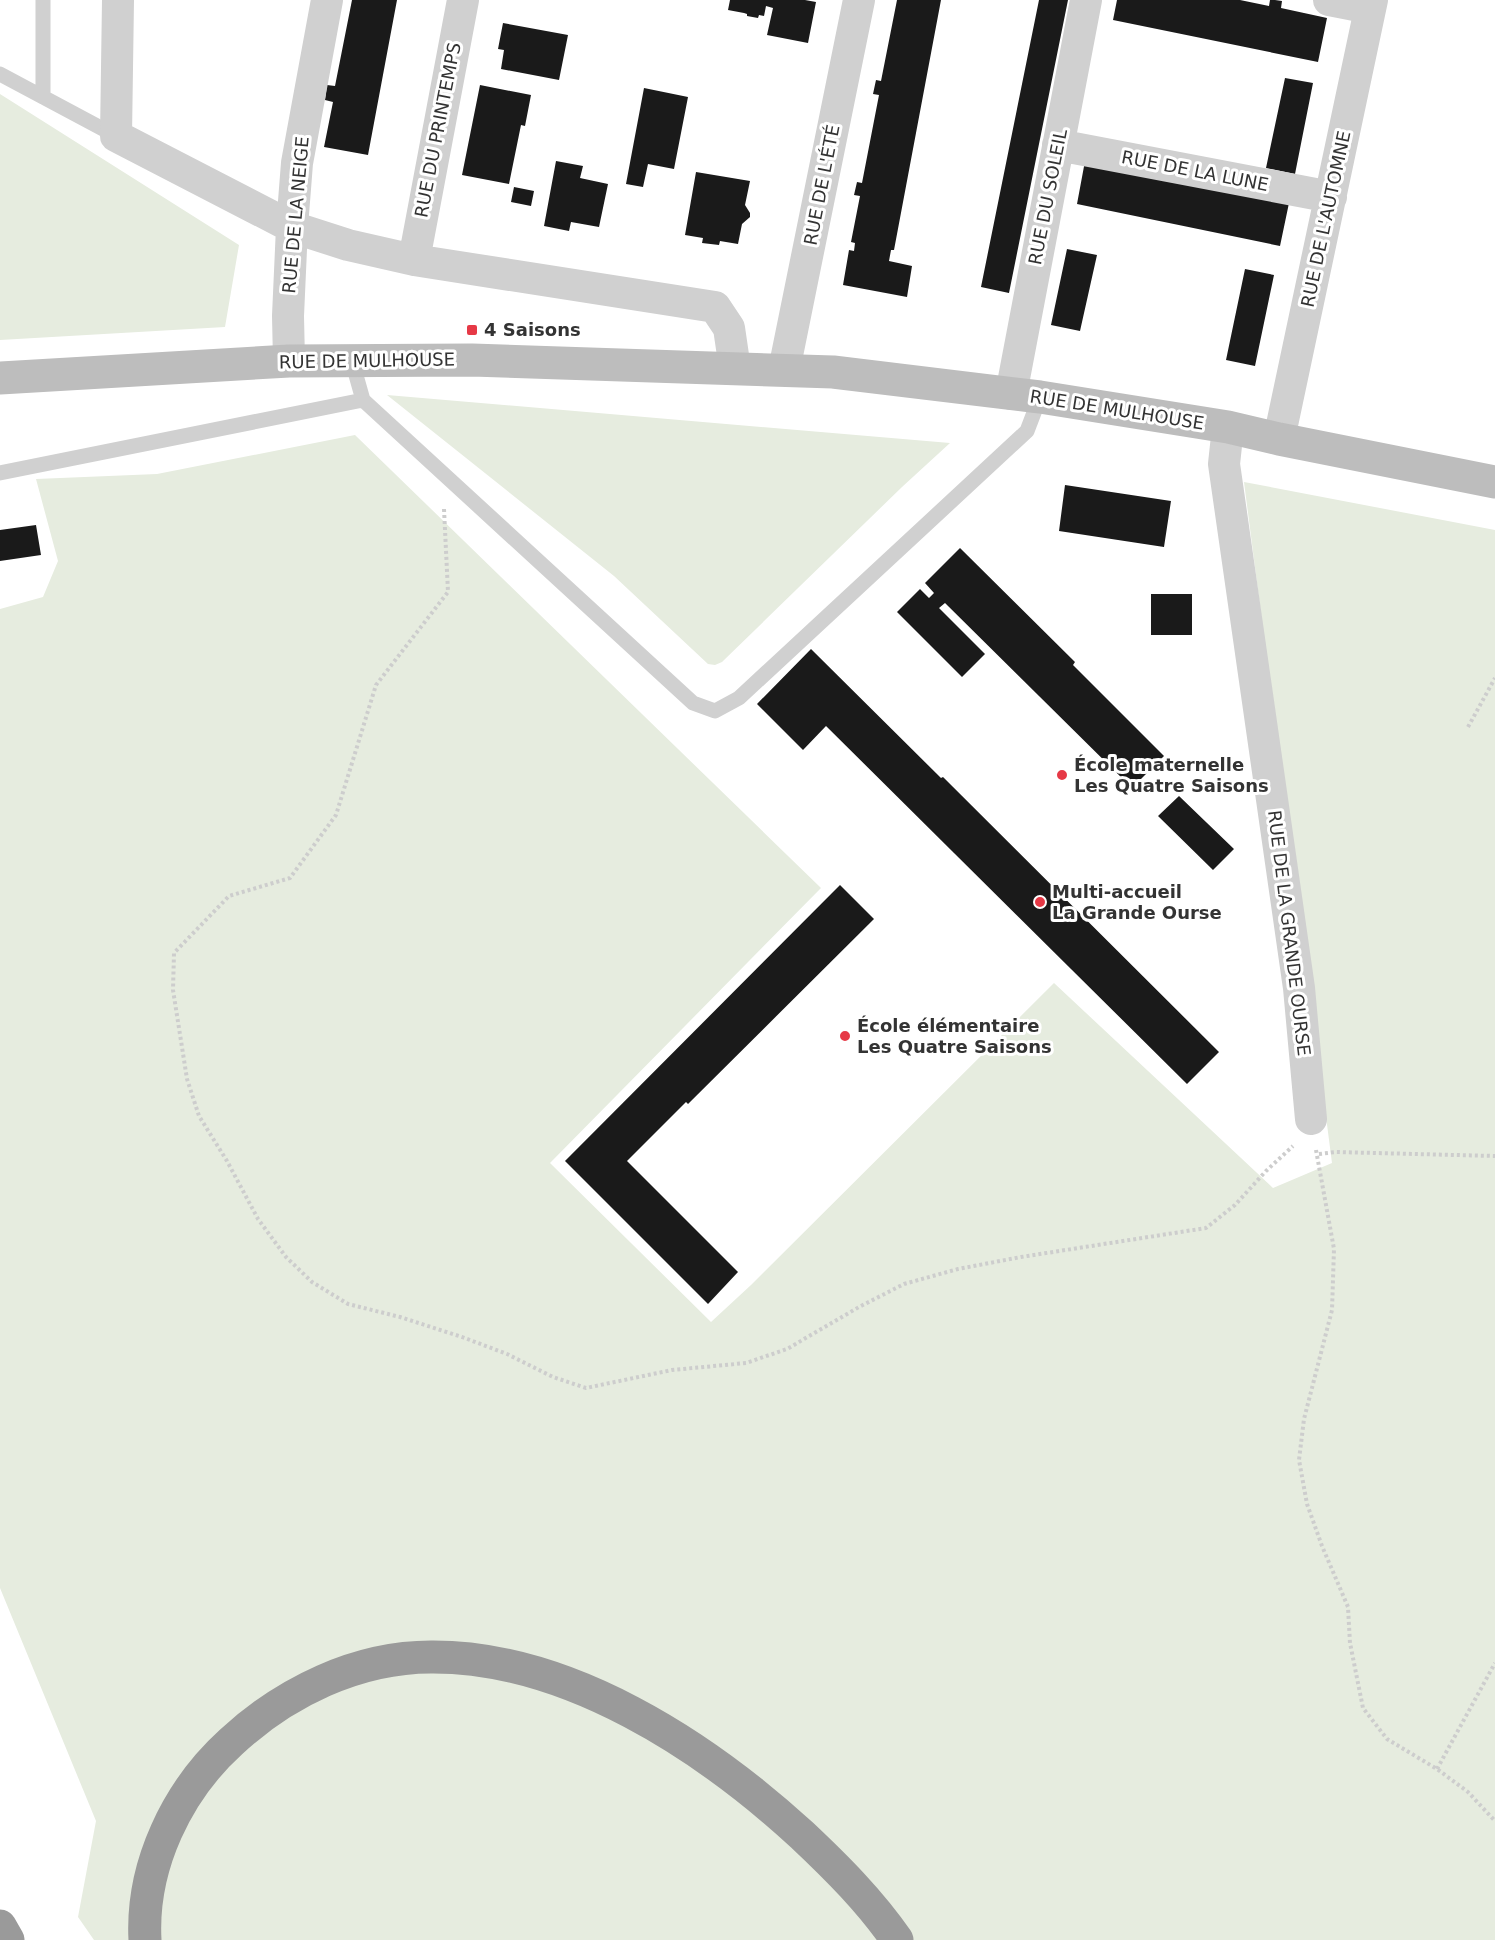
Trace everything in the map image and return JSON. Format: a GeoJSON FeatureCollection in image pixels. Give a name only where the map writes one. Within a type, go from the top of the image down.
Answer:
{"type":"FeatureCollection","features":[{"type":"Feature","properties":{"kind":"highway"},"geometry":{"type":"LineString","coordinates":[[145,1940],[148,1893],[160,1846],[172,1818],[191,1788],[219,1753],[249,1725],[310,1686],[343,1673],[384,1662],[429,1657],[466,1658],[549,1677],[597,1696],[644,1719],[688,1746],[770,1805],[832,1862],[876,1911],[897,1940]]}},
{"type":"Feature","properties":{"kind":"highway"},"geometry":{"type":"LineString","coordinates":[[0,1926],[8,1940]]}},
{"type":"Feature","properties":{"kind":"main road","name":"RUE DE MULHOUSE"},"geometry":{"type":"LineString","coordinates":[[0,378],[289,361],[472,360],[832,372],[1025,396],[1228,427],[1495,482]]}},
{"type":"Feature","properties":{"kind":"street"},"geometry":{"type":"LineString","coordinates":[[118,0],[116,136],[292,227],[348,246],[414,260],[715,307],[729,328],[735,369]]}},
{"type":"Feature","properties":{"kind":"street","name":"RUE DE LA NEIGE"},"geometry":{"type":"LineString","coordinates":[[289,361],[288,316],[297,163],[327,0]]}},
{"type":"Feature","properties":{"kind":"street","name":"RUE DU PRINTEMPS"},"geometry":{"type":"LineString","coordinates":[[414,260],[463,0]]}},
{"type":"Feature","properties":{"kind":"street","name":"RUE DE L'ÉTÉ"},"geometry":{"type":"LineString","coordinates":[[784,370],[859,0]]}},
{"type":"Feature","properties":{"kind":"street","name":"RUE DU SOLEIL"},"geometry":{"type":"LineString","coordinates":[[1025,396],[1058,145],[1086,0]]}},
{"type":"Feature","properties":{"kind":"street"},"geometry":{"type":"LineString","coordinates":[[1329,0],[1371,4]]}},
{"type":"Feature","properties":{"kind":"street","name":"RUE DE L'AUTOMNE"},"geometry":{"type":"LineString","coordinates":[[1280,439],[1371,4]]}},
{"type":"Feature","properties":{"kind":"street","name":"RUE DE LA LUNE"},"geometry":{"type":"LineString","coordinates":[[1058,145],[1331,197]]}},
{"type":"Feature","properties":{"kind":"street","name":"RUE DE LA GRANDE OURSE"},"geometry":{"type":"LineString","coordinates":[[1228,427],[1224,464],[1299,988],[1313,1129]]}},
{"type":"Feature","properties":{"kind":"lane"},"geometry":{"type":"LineString","coordinates":[[43,0],[43,97]]}},
{"type":"Feature","properties":{"kind":"lane"},"geometry":{"type":"LineString","coordinates":[[0,74],[116,136]]}},
{"type":"Feature","properties":{"kind":"lane"},"geometry":{"type":"LineString","coordinates":[[352,361],[363,400],[693,703],[716,711],[739,698],[1027,431],[1025,396]]}},
{"type":"Feature","properties":{"kind":"lane"},"geometry":{"type":"LineString","coordinates":[[0,473],[363,400]]}},
{"type":"Feature","properties":{"kind":"path"},"geometry":{"type":"LineString","coordinates":[[442,472],[448,592],[376,685],[336,815],[290,878],[230,896],[174,953],[173,990],[187,1079],[199,1116],[227,1161],[258,1219],[286,1257],[312,1282],[348,1304],[400,1317],[462,1337],[507,1354],[554,1377],[586,1388],[672,1370],[746,1363],[787,1349],[904,1284],[958,1269],[1206,1228],[1234,1205],[1291,1147],[1313,1129]]}},
{"type":"Feature","properties":{"kind":"path"},"geometry":{"type":"LineString","coordinates":[[1468,727],[1495,678]]}},
{"type":"Feature","properties":{"kind":"path"},"geometry":{"type":"LineString","coordinates":[[1313,1129],[1334,1250],[1332,1310],[1304,1419],[1299,1460],[1311,1515],[1348,1607],[1350,1643],[1363,1708],[1387,1739],[1437,1769],[1468,1792],[1495,1821]]}},
{"type":"Feature","properties":{"kind":"path"},"geometry":{"type":"LineString","coordinates":[[1317,1154],[1336,1152],[1495,1156]]}},
{"type":"Feature","properties":{"kind":"path"},"geometry":{"type":"LineString","coordinates":[[1437,1769],[1495,1663]]}},
{"type":"Feature","properties":{"kind":"shaded area"},"geometry":{"type":"Polygon","coordinates":[[[0,94],[239,245],[225,327],[0,340],[0,94]]]}},
{"type":"Feature","properties":{"kind":"shaded area"},"geometry":{"type":"Polygon","coordinates":[[[387,395],[950,443],[722,662],[715,665],[708,664],[614,576],[387,395]]]}},
{"type":"Feature","properties":{"kind":"shaded area"},"geometry":{"type":"Polygon","coordinates":[[[355,435],[821,888],[550,1163],[711,1322],[751,1285],[1054,983],[1273,1188],[1332,1163],[1244,482],[1495,530],[1495,1940],[94,1940],[78,1917],[96,1821],[0,1588],[0,609],[43,597],[58,561],[36,479],[157,474],[355,435]]]}},
{"type":"Feature","properties":{"kind":"building"},"geometry":{"type":"Polygon","coordinates":[[[352,0],[397,0],[368,155],[324,147],[333,102],[325,100],[327,85],[335,86],[352,0]]]}},
{"type":"Feature","properties":{"kind":"building"},"geometry":{"type":"Polygon","coordinates":[[[730,0],[816,2],[808,43],[767,35],[773,8],[766,6],[764,16],[759,15],[758,18],[747,16],[744,13],[728,10],[730,0]]]}},
{"type":"Feature","properties":{"kind":"building"},"geometry":{"type":"Polygon","coordinates":[[[897,0],[941,0],[894,250],[891,250],[889,261],[912,266],[907,297],[843,285],[849,250],[854,251],[855,243],[851,242],[860,196],[854,195],[857,182],[862,183],[879,95],[873,94],[876,80],[881,81],[897,0]]]}},
{"type":"Feature","properties":{"kind":"building"},"geometry":{"type":"Polygon","coordinates":[[[1039,0],[1068,0],[1009,293],[981,287],[1039,0]]]}},
{"type":"Feature","properties":{"kind":"building"},"geometry":{"type":"Polygon","coordinates":[[[1117,0],[1240,0],[1269,6],[1270,0],[1275,0],[1282,1],[1281,8],[1327,18],[1318,62],[1113,20],[1117,0]]]}},
{"type":"Feature","properties":{"kind":"building"},"geometry":{"type":"Polygon","coordinates":[[[503,23],[568,35],[559,80],[501,69],[504,50],[498,49],[503,23]]]}},
{"type":"Feature","properties":{"kind":"building"},"geometry":{"type":"Polygon","coordinates":[[[1285,78],[1313,83],[1295,174],[1266,168],[1285,78]]]}},
{"type":"Feature","properties":{"kind":"building"},"geometry":{"type":"Polygon","coordinates":[[[480,85],[531,95],[525,126],[521,125],[509,184],[462,175],[480,85]]]}},
{"type":"Feature","properties":{"kind":"building"},"geometry":{"type":"Polygon","coordinates":[[[644,88],[688,97],[674,169],[648,164],[643,187],[626,184],[644,88]]]}},
{"type":"Feature","properties":{"kind":"building"},"geometry":{"type":"Polygon","coordinates":[[[556,161],[583,166],[580,178],[608,184],[599,227],[571,222],[569,231],[544,226],[556,161]]]}},
{"type":"Feature","properties":{"kind":"building"},"geometry":{"type":"Polygon","coordinates":[[[1085,161],[1289,203],[1280,246],[1077,204],[1085,161]]]}},
{"type":"Feature","properties":{"kind":"building"},"geometry":{"type":"Polygon","coordinates":[[[696,172],[750,181],[745,205],[750,217],[742,224],[738,244],[720,241],[719,245],[702,243],[703,238],[685,235],[696,172]]]}},
{"type":"Feature","properties":{"kind":"building"},"geometry":{"type":"Polygon","coordinates":[[[514,187],[534,191],[531,206],[511,202],[514,187]]]}},
{"type":"Feature","properties":{"kind":"building"},"geometry":{"type":"Polygon","coordinates":[[[1067,249],[1097,255],[1080,331],[1051,325],[1067,249]]]}},
{"type":"Feature","properties":{"kind":"building"},"geometry":{"type":"Polygon","coordinates":[[[1245,269],[1274,275],[1255,366],[1226,360],[1245,269]]]}},
{"type":"Feature","properties":{"kind":"building"},"geometry":{"type":"Polygon","coordinates":[[[1065,485],[1171,501],[1164,547],[1059,531],[1065,485]]]}},
{"type":"Feature","properties":{"kind":"building"},"geometry":{"type":"Polygon","coordinates":[[[36,525],[41,555],[0,561],[0,530],[36,525]]]}},
{"type":"Feature","properties":{"kind":"building"},"geometry":{"type":"Polygon","coordinates":[[[960,548],[1075,662],[1073,665],[1164,756],[1132,788],[945,603],[939,608],[985,654],[962,677],[897,612],[920,589],[929,598],[934,593],[925,583],[960,548]]]}},
{"type":"Feature","properties":{"kind":"building"},"geometry":{"type":"Polygon","coordinates":[[[1151,594],[1192,594],[1192,635],[1151,635],[1151,594]]]}},
{"type":"Feature","properties":{"kind":"building"},"geometry":{"type":"Polygon","coordinates":[[[811,649],[1219,1052],[1187,1084],[826,726],[803,750],[757,704],[811,649]]]}},
{"type":"Feature","properties":{"kind":"building"},"geometry":{"type":"Polygon","coordinates":[[[1179,796],[1234,849],[1213,870],[1158,816],[1179,796]]]}},
{"type":"Feature","properties":{"kind":"building"},"geometry":{"type":"Polygon","coordinates":[[[840,885],[874,919],[688,1104],[686,1102],[627,1161],[738,1272],[708,1304],[565,1161],[840,885]]]}},
{"type":"Feature","properties":{"kind":"place","name":"4 Saisons"},"geometry":{"type":"Point","coordinates":[472,330]}},
{"type":"Feature","properties":{"kind":"place","name":"École maternelle Les Quatre Saisons"},"geometry":{"type":"Point","coordinates":[1062,775]}},
{"type":"Feature","properties":{"kind":"place","name":"Multi-accueil La Grande Ourse"},"geometry":{"type":"Point","coordinates":[1040,902]}},
{"type":"Feature","properties":{"kind":"place","name":"École élémentaire Les Quatre Saisons"},"geometry":{"type":"Point","coordinates":[845,1036]}}]}
